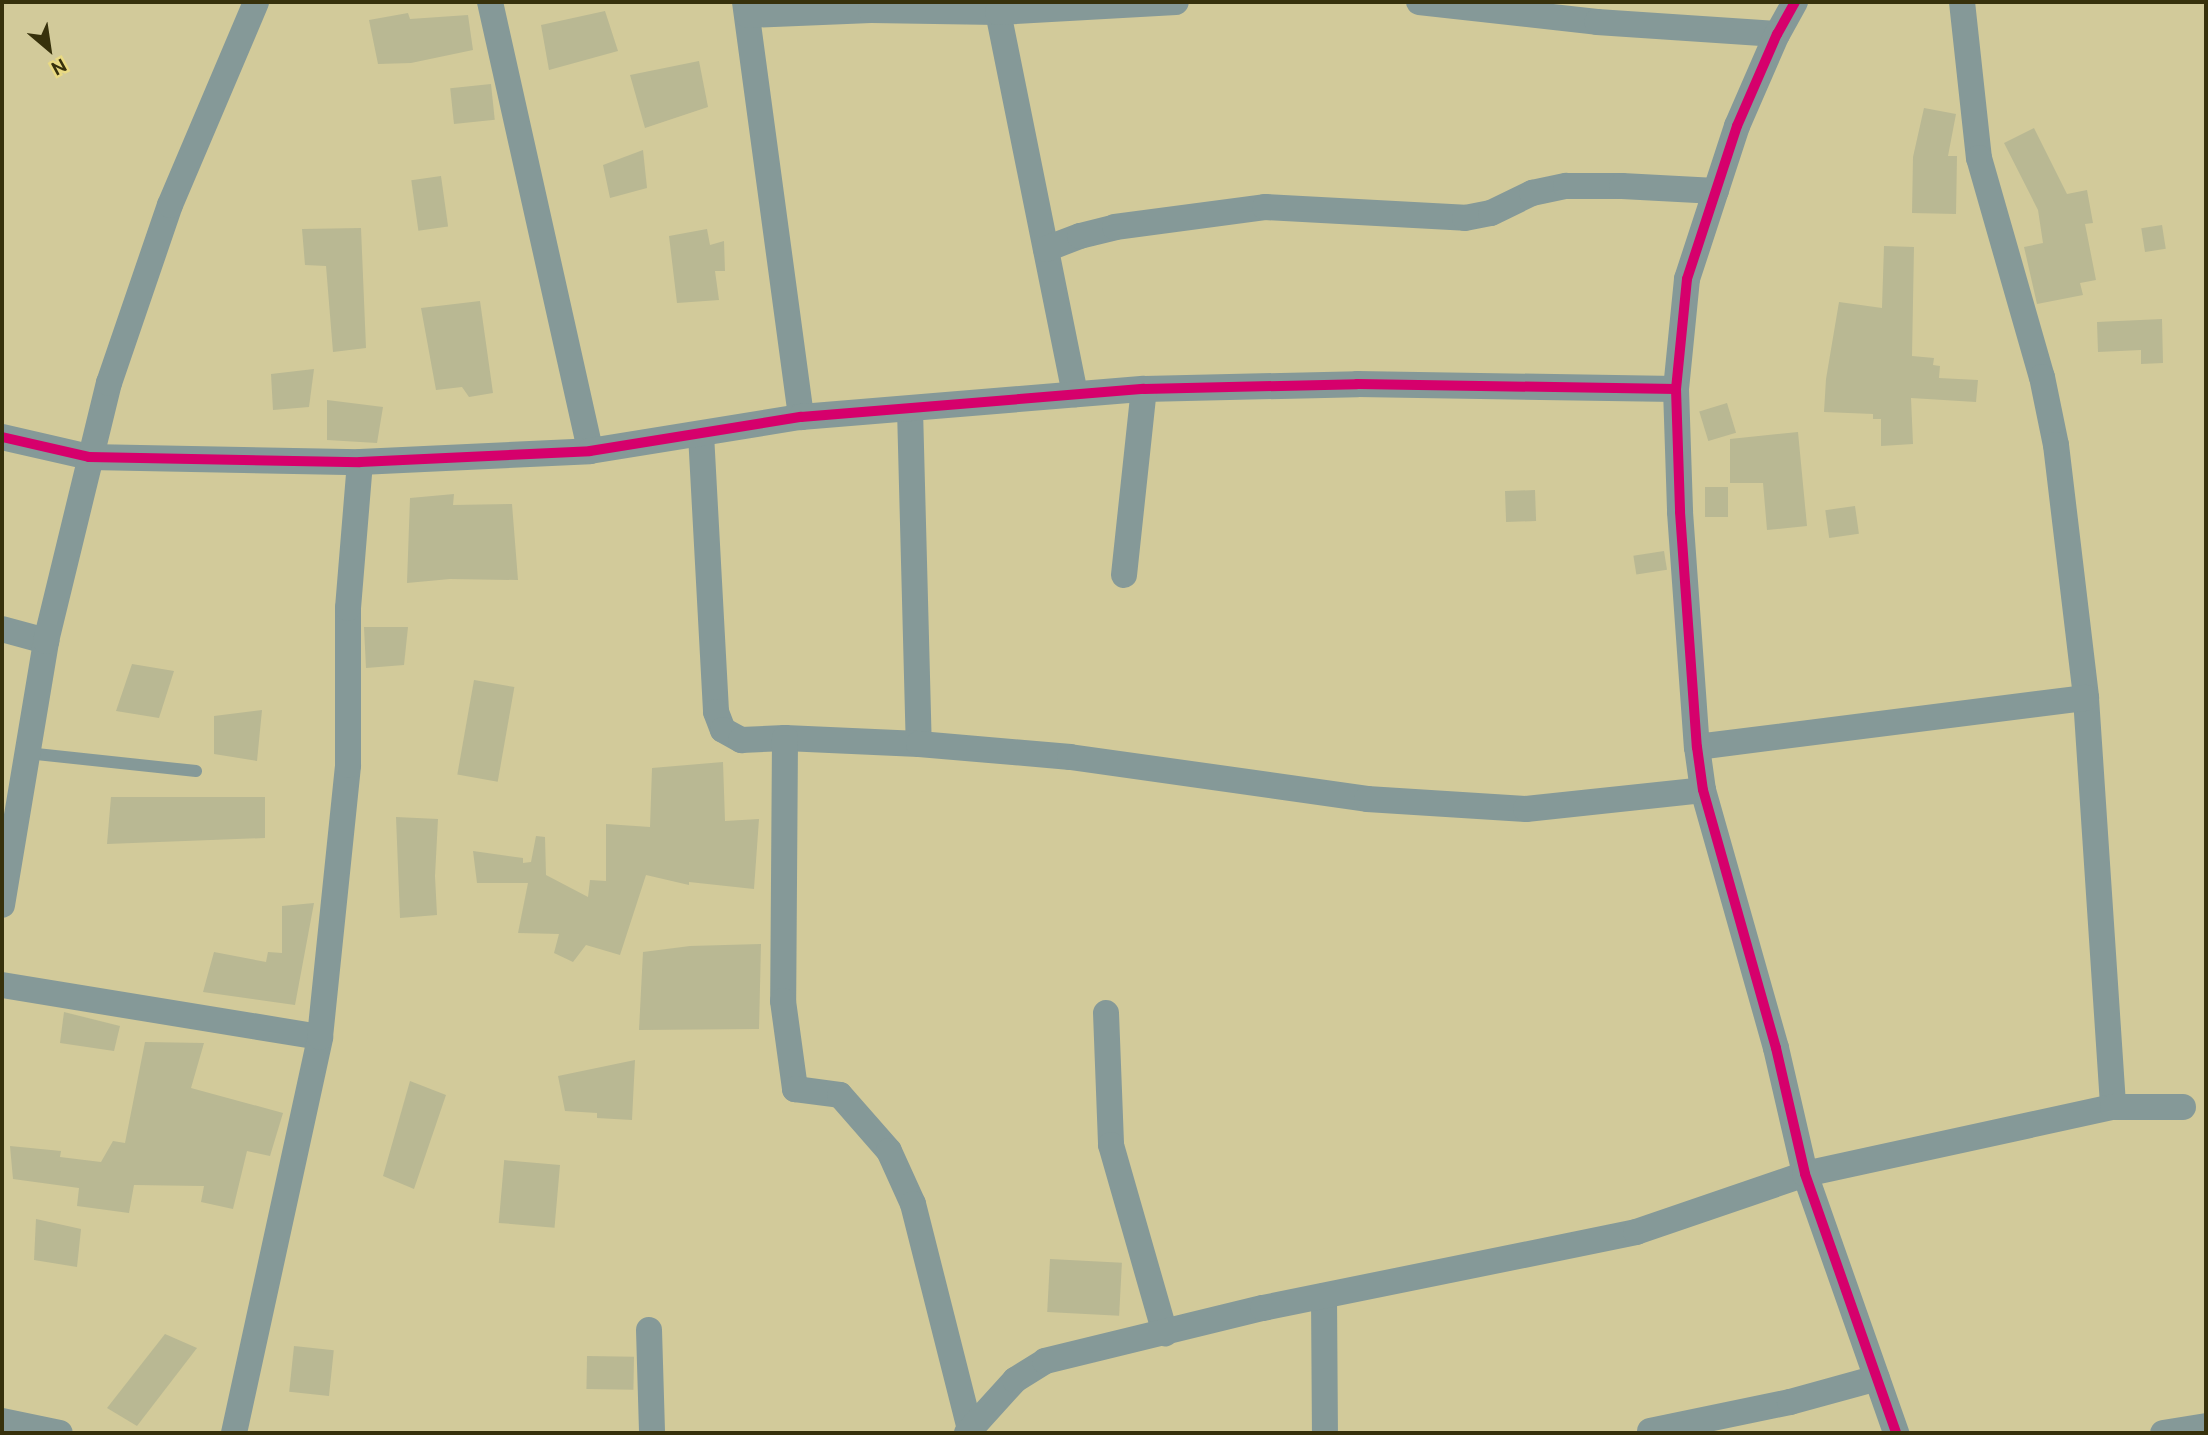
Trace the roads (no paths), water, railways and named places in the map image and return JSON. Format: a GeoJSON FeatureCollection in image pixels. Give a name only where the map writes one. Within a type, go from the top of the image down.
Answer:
{"type":"FeatureCollection","features":[{"type":"Feature","properties":{"kind":"street"},"geometry":{"type":"LineString","coordinates":[[2,905],[46,641],[109,383],[170,205],[256,2]]}},
{"type":"Feature","properties":{"kind":"street"},"geometry":{"type":"LineString","coordinates":[[490,2],[590,451]]}},
{"type":"Feature","properties":{"kind":"street"},"geometry":{"type":"LineString","coordinates":[[801,417],[747,8],[998,12],[1176,2]]}},
{"type":"Feature","properties":{"kind":"street"},"geometry":{"type":"LineString","coordinates":[[1419,2],[1597,22],[1777,34]]}},
{"type":"Feature","properties":{"kind":"street"},"geometry":{"type":"LineString","coordinates":[[1795,2],[1777,34],[1737,126],[1687,279],[1676,389],[1680,512],[1697,747],[1703,790],[1776,1048],[1805,1174],[1896,1433]]}},
{"type":"Feature","properties":{"kind":"street"},"geometry":{"type":"LineString","coordinates":[[1962,2],[1979,158],[2042,377],[2056,445],[2086,698],[2113,1107]]}},
{"type":"Feature","properties":{"kind":"street"},"geometry":{"type":"LineString","coordinates":[[998,12],[1075,394]]}},
{"type":"Feature","properties":{"kind":"street"},"geometry":{"type":"LineString","coordinates":[[1046,249],[1080,236],[1115,228],[1265,207],[1465,218],[1491,213],[1532,193],[1566,186],[1716,191]]}},
{"type":"Feature","properties":{"kind":"street"},"geometry":{"type":"LineString","coordinates":[[2,437],[89,457],[360,462],[590,451],[801,417],[1143,389],[1357,384],[1676,389]]}},
{"type":"Feature","properties":{"kind":"street"},"geometry":{"type":"LineString","coordinates":[[1124,575],[1143,389]]}},
{"type":"Feature","properties":{"kind":"street"},"geometry":{"type":"LineString","coordinates":[[910,409],[919,744]]}},
{"type":"Feature","properties":{"kind":"street"},"geometry":{"type":"LineString","coordinates":[[701,434],[716,712],[723,730],[741,740],[785,738],[919,744],[1069,757],[1367,799],[1513,808],[1703,790]]}},
{"type":"Feature","properties":{"kind":"street"},"geometry":{"type":"LineString","coordinates":[[234,1433],[320,1037],[348,765],[348,608],[360,462]]}},
{"type":"Feature","properties":{"kind":"street"},"geometry":{"type":"LineString","coordinates":[[2,629],[46,641]]}},
{"type":"Feature","properties":{"kind":"street"},"geometry":{"type":"LineString","coordinates":[[1697,747],[2086,698]]}},
{"type":"Feature","properties":{"kind":"street"},"geometry":{"type":"LineString","coordinates":[[785,738],[783,1001],[795,1089],[840,1096],[889,1151],[913,1204],[969,1433]]}},
{"type":"Feature","properties":{"kind":"street"},"geometry":{"type":"LineString","coordinates":[[2,985],[320,1037]]}},
{"type":"Feature","properties":{"kind":"street"},"geometry":{"type":"LineString","coordinates":[[1106,1013],[1111,1144],[1165,1334]]}},
{"type":"Feature","properties":{"kind":"street"},"geometry":{"type":"LineString","coordinates":[[969,1433],[1015,1380],[1045,1361],[1165,1334],[1263,1308],[1636,1232],[1805,1174],[2113,1107],[2183,1107]]}},
{"type":"Feature","properties":{"kind":"street"},"geometry":{"type":"LineString","coordinates":[[1324,1296],[1325,1433]]}},
{"type":"Feature","properties":{"kind":"street"},"geometry":{"type":"LineString","coordinates":[[649,1330],[652,1433]]}},
{"type":"Feature","properties":{"kind":"street"},"geometry":{"type":"LineString","coordinates":[[1650,1431],[1790,1402],[1877,1378]]}},
{"type":"Feature","properties":{"kind":"street"},"geometry":{"type":"LineString","coordinates":[[2,1421],[61,1433]]}},
{"type":"Feature","properties":{"kind":"street"},"geometry":{"type":"LineString","coordinates":[[2163,1433],[2195,1429]]}},
{"type":"Feature","properties":{"kind":"lane"},"geometry":{"type":"LineString","coordinates":[[27,753],[196,771]]}}]}
